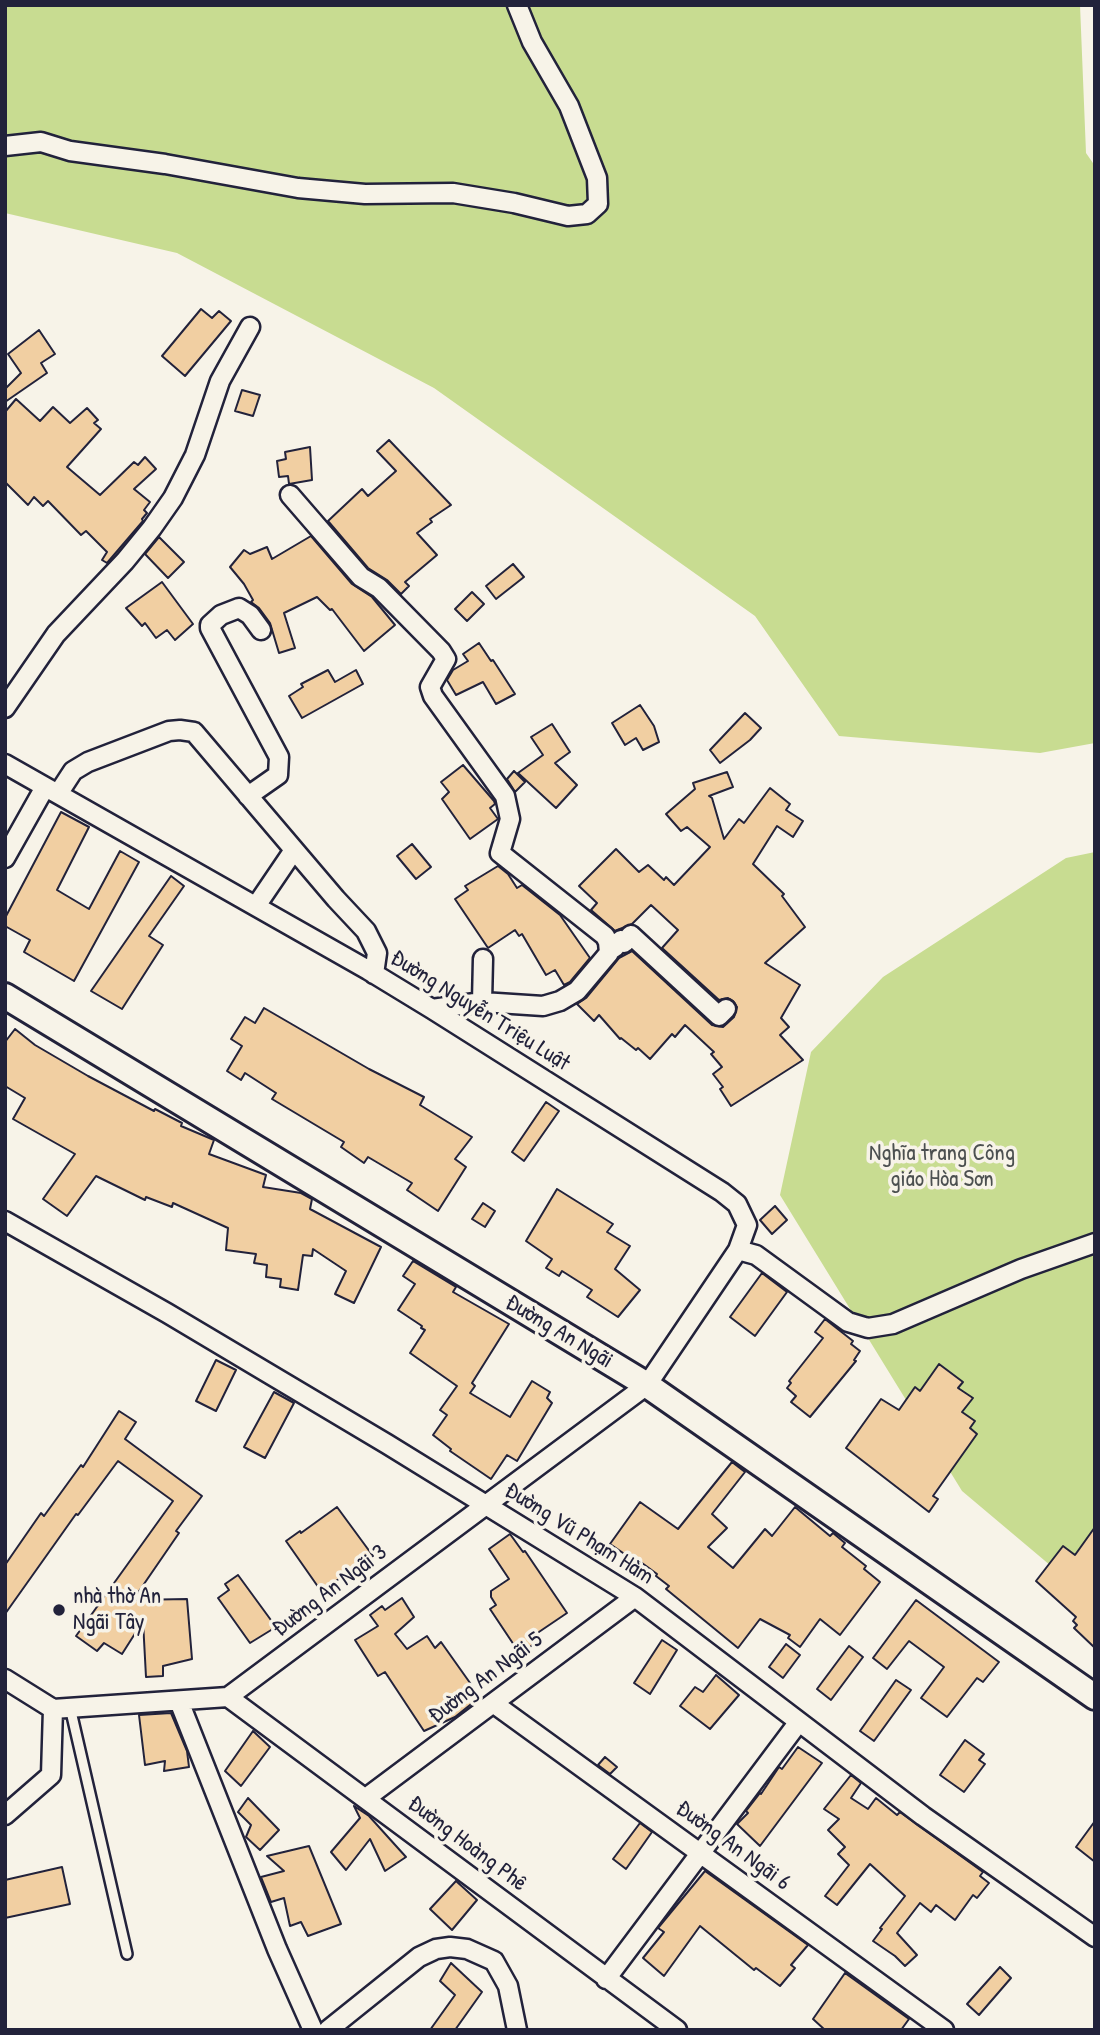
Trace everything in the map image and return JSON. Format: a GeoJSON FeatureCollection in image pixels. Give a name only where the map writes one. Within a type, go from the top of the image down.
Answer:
{"type":"FeatureCollection","features":[{"type":"Feature","properties":{"kind":"main road","name":"Đường An Ngãi"},"geometry":{"type":"LineString","coordinates":[[5,996],[647,1385],[1095,1697]]}},
{"type":"Feature","properties":{"kind":"street"},"geometry":{"type":"LineString","coordinates":[[5,146],[41,142],[70,151],[165,164],[298,188],[365,194],[453,193],[514,203],[568,216],[587,214],[598,204],[597,178],[569,106],[532,41],[517,5]]}},
{"type":"Feature","properties":{"kind":"street"},"geometry":{"type":"LineString","coordinates":[[5,708],[56,634],[125,561],[173,498],[195,455],[220,380],[250,327]]}},
{"type":"Feature","properties":{"kind":"street"},"geometry":{"type":"LineString","coordinates":[[290,495],[361,577],[379,588],[446,659],[430,687],[433,696],[505,796],[510,819],[500,853],[605,936],[614,948],[621,940],[624,943],[631,935],[719,1016],[726,1009]]}},
{"type":"Feature","properties":{"kind":"street"},"geometry":{"type":"LineString","coordinates":[[248,796],[278,775],[279,757],[210,628],[221,615],[239,608],[250,615],[261,631]]}},
{"type":"Feature","properties":{"kind":"street"},"geometry":{"type":"LineString","coordinates":[[5,858],[51,791],[78,767],[152,737],[190,730],[199,736],[372,940],[377,953],[374,974]]}},
{"type":"Feature","properties":{"kind":"street","name":"Đường Nguyễn Triệu Luật"},"geometry":{"type":"LineString","coordinates":[[5,764],[374,974],[722,1192],[737,1204],[747,1225],[738,1250],[647,1385]]}},
{"type":"Feature","properties":{"kind":"street"},"geometry":{"type":"LineString","coordinates":[[256,906],[294,850]]}},
{"type":"Feature","properties":{"kind":"street"},"geometry":{"type":"LineString","coordinates":[[432,1009],[482,1002],[543,1006],[560,1001],[577,991],[609,953],[608,942]]}},
{"type":"Feature","properties":{"kind":"street"},"geometry":{"type":"LineString","coordinates":[[482,1002],[483,958]]}},
{"type":"Feature","properties":{"kind":"street","name":"Đường Vũ Phạm Hàm"},"geometry":{"type":"LineString","coordinates":[[5,1221],[167,1312],[635,1597],[923,1816],[1095,1937]]}},
{"type":"Feature","properties":{"kind":"street"},"geometry":{"type":"LineString","coordinates":[[738,1250],[756,1255],[848,1322],[868,1328],[893,1324],[1021,1269],[1095,1243]]}},
{"type":"Feature","properties":{"kind":"street","name":"Đường An Ngãi 3"},"geometry":{"type":"LineString","coordinates":[[228,1697],[647,1385]]}},
{"type":"Feature","properties":{"kind":"street","name":"Đường An Ngãi 5"},"geometry":{"type":"LineString","coordinates":[[366,1798],[635,1597]]}},
{"type":"Feature","properties":{"kind":"street"},"geometry":{"type":"LineString","coordinates":[[5,1679],[61,1708],[228,1697]]}},
{"type":"Feature","properties":{"kind":"street","name":"Đường Hoàng Phê"},"geometry":{"type":"LineString","coordinates":[[228,1697],[606,1979],[652,2021],[677,2030]]}},
{"type":"Feature","properties":{"kind":"street"},"geometry":{"type":"LineString","coordinates":[[179,1701],[277,1949],[313,2030]]}},
{"type":"Feature","properties":{"kind":"street","name":"Đường An Ngãi 6"},"geometry":{"type":"LineString","coordinates":[[493,1703],[944,2030]]}},
{"type":"Feature","properties":{"kind":"street"},"geometry":{"type":"LineString","coordinates":[[5,1815],[51,1776],[61,1708]]}},
{"type":"Feature","properties":{"kind":"street"},"geometry":{"type":"LineString","coordinates":[[606,1979],[798,1723]]}},
{"type":"Feature","properties":{"kind":"street"},"geometry":{"type":"LineString","coordinates":[[328,2030],[419,1957],[436,1949],[450,1947],[467,1949],[494,1961],[508,1986],[517,2030]]}},
{"type":"Feature","properties":{"kind":"lane"},"geometry":{"type":"LineString","coordinates":[[61,1708],[127,1954]]}},
{"type":"Feature","properties":{"kind":"green space"},"geometry":{"type":"Polygon","coordinates":[[[5,5],[1080,5],[1086,153],[1095,166],[1095,743],[1040,753],[839,736],[755,616],[434,388],[177,253],[5,213],[5,5]]]}},
{"type":"Feature","properties":{"kind":"green space","name":"Nghĩa trang Công giáo Hòa Sơn"},"geometry":{"type":"Polygon","coordinates":[[[1095,852],[1095,1603],[962,1491],[780,1195],[811,1052],[883,977],[1066,858],[1095,852]]]}},
{"type":"Feature","properties":{"kind":"building"},"geometry":{"type":"Polygon","coordinates":[[[201,309],[212,318],[219,311],[231,321],[185,376],[162,356],[201,309]]]}},
{"type":"Feature","properties":{"kind":"building"},"geometry":{"type":"Polygon","coordinates":[[[39,330],[55,354],[41,363],[47,373],[5,402],[5,389],[21,373],[8,354],[39,330]]]}},
{"type":"Feature","properties":{"kind":"building"},"geometry":{"type":"Polygon","coordinates":[[[242,390],[260,395],[253,416],[235,411],[242,390]]]}},
{"type":"Feature","properties":{"kind":"building"},"geometry":{"type":"Polygon","coordinates":[[[16,399],[40,421],[53,407],[70,423],[87,408],[98,420],[94,423],[101,429],[67,467],[100,495],[134,462],[138,465],[145,457],[156,469],[134,489],[150,502],[144,510],[147,513],[143,521],[107,563],[102,560],[107,552],[86,531],[81,535],[48,501],[43,506],[34,497],[28,505],[5,482],[5,412],[16,399]]]}},
{"type":"Feature","properties":{"kind":"building"},"geometry":{"type":"Polygon","coordinates":[[[389,440],[451,505],[430,519],[432,522],[417,533],[437,555],[405,582],[409,586],[401,594],[387,580],[368,568],[328,521],[362,489],[368,496],[396,471],[377,451],[389,440]]]}},
{"type":"Feature","properties":{"kind":"building"},"geometry":{"type":"Polygon","coordinates":[[[310,447],[312,480],[289,484],[288,476],[279,477],[277,461],[286,459],[285,452],[310,447]]]}},
{"type":"Feature","properties":{"kind":"building"},"geometry":{"type":"Polygon","coordinates":[[[311,536],[352,584],[372,597],[395,625],[364,651],[332,609],[317,597],[284,613],[295,648],[279,653],[270,623],[251,602],[253,600],[244,584],[230,567],[244,550],[250,554],[267,547],[272,559],[311,536]]]}},
{"type":"Feature","properties":{"kind":"building"},"geometry":{"type":"Polygon","coordinates":[[[159,537],[184,562],[168,578],[145,554],[159,537]]]}},
{"type":"Feature","properties":{"kind":"building"},"geometry":{"type":"Polygon","coordinates":[[[513,564],[524,577],[496,599],[486,586],[513,564]]]}},
{"type":"Feature","properties":{"kind":"building"},"geometry":{"type":"Polygon","coordinates":[[[162,582],[193,624],[175,640],[167,630],[156,638],[145,623],[142,626],[126,608],[162,582]]]}},
{"type":"Feature","properties":{"kind":"building"},"geometry":{"type":"Polygon","coordinates":[[[472,592],[484,604],[467,621],[455,609],[472,592]]]}},
{"type":"Feature","properties":{"kind":"building"},"geometry":{"type":"Polygon","coordinates":[[[479,643],[515,694],[496,704],[483,682],[456,695],[447,680],[453,670],[468,661],[463,654],[479,643]]]}},
{"type":"Feature","properties":{"kind":"building"},"geometry":{"type":"Polygon","coordinates":[[[328,670],[335,682],[356,670],[363,684],[302,718],[289,696],[303,687],[301,684],[328,670]]]}},
{"type":"Feature","properties":{"kind":"building"},"geometry":{"type":"Polygon","coordinates":[[[640,705],[654,726],[659,742],[643,750],[636,738],[625,745],[612,723],[640,705]]]}},
{"type":"Feature","properties":{"kind":"building"},"geometry":{"type":"Polygon","coordinates":[[[745,713],[761,728],[720,763],[710,750],[745,713]]]}},
{"type":"Feature","properties":{"kind":"building"},"geometry":{"type":"Polygon","coordinates":[[[552,724],[570,752],[555,763],[577,785],[556,808],[518,773],[543,755],[531,737],[552,724]]]}},
{"type":"Feature","properties":{"kind":"building"},"geometry":{"type":"Polygon","coordinates":[[[463,765],[494,801],[495,804],[490,808],[498,819],[470,839],[442,799],[449,792],[441,782],[463,765]]]}},
{"type":"Feature","properties":{"kind":"building"},"geometry":{"type":"Polygon","coordinates":[[[514,771],[525,782],[515,792],[507,779],[514,771]]]}},
{"type":"Feature","properties":{"kind":"building"},"geometry":{"type":"Polygon","coordinates":[[[727,772],[733,787],[709,796],[712,798],[724,839],[739,819],[744,823],[770,788],[790,804],[786,810],[803,821],[793,837],[777,826],[753,864],[784,894],[782,896],[805,927],[765,963],[800,985],[781,1018],[789,1027],[780,1035],[803,1060],[731,1106],[720,1089],[723,1087],[713,1074],[722,1067],[711,1054],[714,1052],[685,1025],[675,1037],[672,1034],[650,1059],[638,1048],[636,1050],[620,1039],[599,1015],[594,1021],[577,1004],[586,998],[619,958],[632,951],[712,1025],[723,1027],[734,1017],[737,1007],[733,1001],[728,998],[719,1000],[662,948],[678,930],[651,905],[632,924],[615,931],[591,910],[597,903],[579,886],[616,849],[639,872],[648,865],[664,880],[666,877],[674,885],[710,847],[687,827],[681,831],[666,814],[695,789],[693,783],[727,772]]]}},
{"type":"Feature","properties":{"kind":"building"},"geometry":{"type":"Polygon","coordinates":[[[61,812],[89,827],[57,890],[89,909],[120,851],[139,862],[74,981],[24,952],[30,940],[5,926],[5,918],[61,812]]]}},
{"type":"Feature","properties":{"kind":"building"},"geometry":{"type":"Polygon","coordinates":[[[412,844],[431,867],[416,879],[397,856],[412,844]]]}},
{"type":"Feature","properties":{"kind":"building"},"geometry":{"type":"Polygon","coordinates":[[[498,866],[508,874],[517,888],[522,885],[560,915],[590,958],[570,982],[564,985],[555,970],[546,975],[522,934],[519,936],[515,930],[488,948],[455,899],[468,890],[465,886],[498,866]]]}},
{"type":"Feature","properties":{"kind":"building"},"geometry":{"type":"Polygon","coordinates":[[[171,876],[184,886],[149,936],[163,945],[122,1009],[91,991],[171,876]]]}},
{"type":"Feature","properties":{"kind":"building"},"geometry":{"type":"Polygon","coordinates":[[[264,1008],[369,1069],[424,1097],[420,1105],[472,1137],[455,1159],[466,1167],[438,1211],[407,1190],[412,1183],[368,1157],[364,1163],[341,1147],[344,1142],[272,1099],[276,1093],[245,1073],[241,1080],[227,1071],[242,1046],[231,1039],[245,1017],[255,1023],[264,1008]]]}},
{"type":"Feature","properties":{"kind":"building"},"geometry":{"type":"Polygon","coordinates":[[[15,1029],[35,1045],[88,1076],[182,1123],[181,1126],[214,1140],[209,1154],[266,1175],[263,1187],[301,1193],[312,1199],[310,1209],[381,1247],[354,1303],[335,1294],[346,1271],[313,1249],[312,1256],[303,1255],[298,1290],[280,1287],[281,1279],[266,1277],[267,1265],[254,1263],[256,1254],[226,1250],[228,1228],[173,1203],[172,1207],[146,1197],[145,1200],[96,1176],[67,1216],[43,1199],[75,1154],[13,1119],[25,1098],[5,1086],[5,1042],[15,1029]]]}},
{"type":"Feature","properties":{"kind":"building"},"geometry":{"type":"Polygon","coordinates":[[[546,1102],[559,1111],[524,1161],[512,1152],[546,1102]]]}},
{"type":"Feature","properties":{"kind":"building"},"geometry":{"type":"Polygon","coordinates":[[[557,1189],[613,1224],[607,1232],[630,1246],[615,1269],[640,1290],[618,1317],[587,1297],[592,1290],[562,1271],[559,1276],[546,1268],[552,1259],[526,1241],[557,1189]]]}},
{"type":"Feature","properties":{"kind":"building"},"geometry":{"type":"Polygon","coordinates":[[[483,1203],[495,1211],[485,1227],[472,1219],[483,1203]]]}},
{"type":"Feature","properties":{"kind":"building"},"geometry":{"type":"Polygon","coordinates":[[[775,1206],[787,1220],[772,1234],[760,1220],[775,1206]]]}},
{"type":"Feature","properties":{"kind":"building"},"geometry":{"type":"Polygon","coordinates":[[[413,1261],[456,1287],[453,1292],[509,1324],[472,1383],[475,1386],[470,1393],[510,1417],[532,1381],[550,1392],[547,1398],[552,1403],[517,1461],[507,1455],[491,1479],[450,1451],[451,1449],[433,1435],[447,1415],[440,1410],[457,1386],[410,1353],[425,1330],[398,1310],[415,1284],[403,1276],[413,1261]]]}},
{"type":"Feature","properties":{"kind":"building"},"geometry":{"type":"Polygon","coordinates":[[[762,1273],[787,1292],[755,1336],[730,1317],[762,1273]]]}},
{"type":"Feature","properties":{"kind":"building"},"geometry":{"type":"Polygon","coordinates":[[[825,1319],[853,1341],[851,1344],[860,1351],[854,1360],[856,1361],[810,1417],[791,1402],[796,1396],[787,1388],[791,1383],[789,1381],[823,1338],[815,1332],[825,1319]]]}},
{"type":"Feature","properties":{"kind":"building"},"geometry":{"type":"Polygon","coordinates":[[[216,1360],[236,1370],[216,1411],[196,1401],[216,1360]]]}},
{"type":"Feature","properties":{"kind":"building"},"geometry":{"type":"Polygon","coordinates":[[[939,1364],[963,1382],[958,1388],[973,1398],[962,1412],[975,1421],[970,1428],[977,1434],[933,1496],[938,1499],[929,1512],[846,1448],[881,1399],[899,1410],[915,1387],[920,1391],[939,1364]]]}},
{"type":"Feature","properties":{"kind":"building"},"geometry":{"type":"Polygon","coordinates":[[[274,1392],[294,1403],[265,1458],[244,1447],[274,1392]]]}},
{"type":"Feature","properties":{"kind":"building"},"geometry":{"type":"Polygon","coordinates":[[[119,1411],[136,1422],[125,1439],[202,1496],[176,1531],[179,1533],[133,1600],[187,1599],[192,1659],[163,1666],[163,1676],[146,1677],[143,1621],[122,1654],[104,1643],[97,1651],[76,1636],[173,1501],[118,1461],[78,1515],[76,1514],[5,1614],[5,1565],[41,1513],[44,1516],[81,1465],[83,1467],[119,1411]]]}},
{"type":"Feature","properties":{"kind":"building"},"geometry":{"type":"Polygon","coordinates":[[[732,1462],[745,1472],[712,1514],[727,1528],[708,1547],[733,1568],[765,1529],[772,1536],[795,1507],[830,1536],[833,1533],[845,1543],[842,1547],[866,1566],[864,1569],[880,1582],[840,1635],[820,1619],[800,1647],[788,1638],[790,1635],[760,1619],[738,1648],[666,1589],[669,1586],[656,1576],[657,1574],[627,1552],[626,1555],[610,1544],[640,1502],[678,1529],[732,1462]]]}},
{"type":"Feature","properties":{"kind":"building"},"geometry":{"type":"Polygon","coordinates":[[[337,1507],[373,1556],[321,1591],[286,1541],[337,1507]]]}},
{"type":"Feature","properties":{"kind":"building"},"geometry":{"type":"Polygon","coordinates":[[[1095,1527],[1095,1648],[1074,1628],[1077,1625],[1073,1621],[1076,1617],[1036,1581],[1063,1546],[1075,1555],[1095,1527]]]}},
{"type":"Feature","properties":{"kind":"building"},"geometry":{"type":"Polygon","coordinates":[[[510,1534],[523,1552],[525,1551],[567,1613],[530,1638],[534,1644],[520,1654],[490,1609],[496,1605],[491,1591],[509,1579],[489,1549],[510,1534]]]}},
{"type":"Feature","properties":{"kind":"building"},"geometry":{"type":"Polygon","coordinates":[[[238,1575],[276,1627],[250,1643],[218,1598],[229,1590],[225,1584],[238,1575]]]}},
{"type":"Feature","properties":{"kind":"building"},"geometry":{"type":"Polygon","coordinates":[[[402,1598],[414,1617],[395,1634],[407,1649],[427,1636],[435,1648],[441,1642],[480,1697],[455,1717],[424,1731],[385,1672],[378,1676],[355,1640],[378,1626],[370,1615],[382,1606],[385,1610],[402,1598]]]}},
{"type":"Feature","properties":{"kind":"building"},"geometry":{"type":"Polygon","coordinates":[[[916,1600],[999,1662],[983,1682],[977,1678],[947,1717],[921,1698],[944,1667],[909,1641],[887,1669],[873,1658],[916,1600]]]}},
{"type":"Feature","properties":{"kind":"building"},"geometry":{"type":"Polygon","coordinates":[[[662,1640],[677,1650],[650,1694],[634,1683],[662,1640]]]}},
{"type":"Feature","properties":{"kind":"building"},"geometry":{"type":"Polygon","coordinates":[[[786,1644],[800,1655],[783,1678],[769,1667],[786,1644]]]}},
{"type":"Feature","properties":{"kind":"building"},"geometry":{"type":"Polygon","coordinates":[[[849,1646],[863,1657],[831,1700],[817,1689],[849,1646]]]}},
{"type":"Feature","properties":{"kind":"building"},"geometry":{"type":"Polygon","coordinates":[[[716,1675],[739,1695],[710,1729],[680,1706],[695,1687],[703,1692],[716,1675]]]}},
{"type":"Feature","properties":{"kind":"building"},"geometry":{"type":"Polygon","coordinates":[[[896,1680],[911,1690],[874,1741],[860,1731],[896,1680]]]}},
{"type":"Feature","properties":{"kind":"building"},"geometry":{"type":"Polygon","coordinates":[[[171,1713],[187,1751],[189,1767],[164,1771],[165,1761],[145,1765],[139,1715],[171,1713]]]}},
{"type":"Feature","properties":{"kind":"building"},"geometry":{"type":"Polygon","coordinates":[[[253,1731],[270,1747],[241,1786],[225,1771],[253,1731]]]}},
{"type":"Feature","properties":{"kind":"building"},"geometry":{"type":"Polygon","coordinates":[[[965,1740],[984,1754],[979,1760],[985,1764],[964,1792],[940,1775],[965,1740]]]}},
{"type":"Feature","properties":{"kind":"building"},"geometry":{"type":"Polygon","coordinates":[[[798,1747],[822,1763],[760,1846],[737,1824],[748,1813],[746,1811],[779,1767],[782,1769],[798,1747]]]}},
{"type":"Feature","properties":{"kind":"building"},"geometry":{"type":"Polygon","coordinates":[[[605,1757],[617,1767],[610,1774],[598,1765],[605,1757]]]}},
{"type":"Feature","properties":{"kind":"building"},"geometry":{"type":"Polygon","coordinates":[[[851,1775],[861,1783],[851,1798],[868,1809],[876,1798],[897,1815],[900,1812],[983,1872],[980,1876],[989,1883],[977,1898],[973,1895],[955,1920],[936,1905],[931,1912],[920,1903],[897,1933],[917,1955],[905,1966],[873,1941],[905,1896],[870,1864],[837,1905],[825,1896],[849,1865],[838,1854],[845,1847],[828,1830],[839,1819],[824,1809],[851,1775]]]}},
{"type":"Feature","properties":{"kind":"building"},"geometry":{"type":"Polygon","coordinates":[[[248,1798],[279,1830],[260,1850],[246,1837],[251,1825],[238,1812],[248,1798]]]}},
{"type":"Feature","properties":{"kind":"building"},"geometry":{"type":"Polygon","coordinates":[[[354,1806],[369,1816],[406,1857],[385,1871],[370,1839],[346,1870],[331,1852],[360,1818],[354,1806]]]}},
{"type":"Feature","properties":{"kind":"building"},"geometry":{"type":"Polygon","coordinates":[[[1095,1821],[1095,1862],[1076,1847],[1095,1821]]]}},
{"type":"Feature","properties":{"kind":"building"},"geometry":{"type":"Polygon","coordinates":[[[640,1823],[652,1832],[626,1869],[613,1859],[640,1823]]]}},
{"type":"Feature","properties":{"kind":"building"},"geometry":{"type":"Polygon","coordinates":[[[309,1846],[341,1924],[308,1936],[301,1922],[290,1926],[284,1898],[271,1902],[261,1877],[284,1871],[267,1856],[309,1846]]]}},
{"type":"Feature","properties":{"kind":"building"},"geometry":{"type":"Polygon","coordinates":[[[62,1867],[70,1904],[5,1918],[5,1880],[62,1867]]]}},
{"type":"Feature","properties":{"kind":"building"},"geometry":{"type":"Polygon","coordinates":[[[705,1871],[808,1945],[791,1965],[795,1968],[780,1986],[756,1968],[754,1970],[700,1926],[664,1976],[643,1958],[664,1932],[658,1928],[705,1871]]]}},
{"type":"Feature","properties":{"kind":"building"},"geometry":{"type":"Polygon","coordinates":[[[456,1881],[477,1900],[452,1930],[430,1909],[456,1881]]]}},
{"type":"Feature","properties":{"kind":"building"},"geometry":{"type":"Polygon","coordinates":[[[451,1963],[482,1992],[455,2030],[430,2030],[455,1995],[440,1981],[451,1963]]]}},
{"type":"Feature","properties":{"kind":"building"},"geometry":{"type":"Polygon","coordinates":[[[1000,1967],[1011,1978],[979,2015],[967,2004],[1000,1967]]]}},
{"type":"Feature","properties":{"kind":"building"},"geometry":{"type":"Polygon","coordinates":[[[845,1973],[909,2019],[901,2030],[825,2030],[813,2019],[845,1973]]]}},
{"type":"Feature","properties":{"kind":"place","name":"nhà thờ An Ngãi Tây"},"geometry":{"type":"Point","coordinates":[59,1610]}}]}
